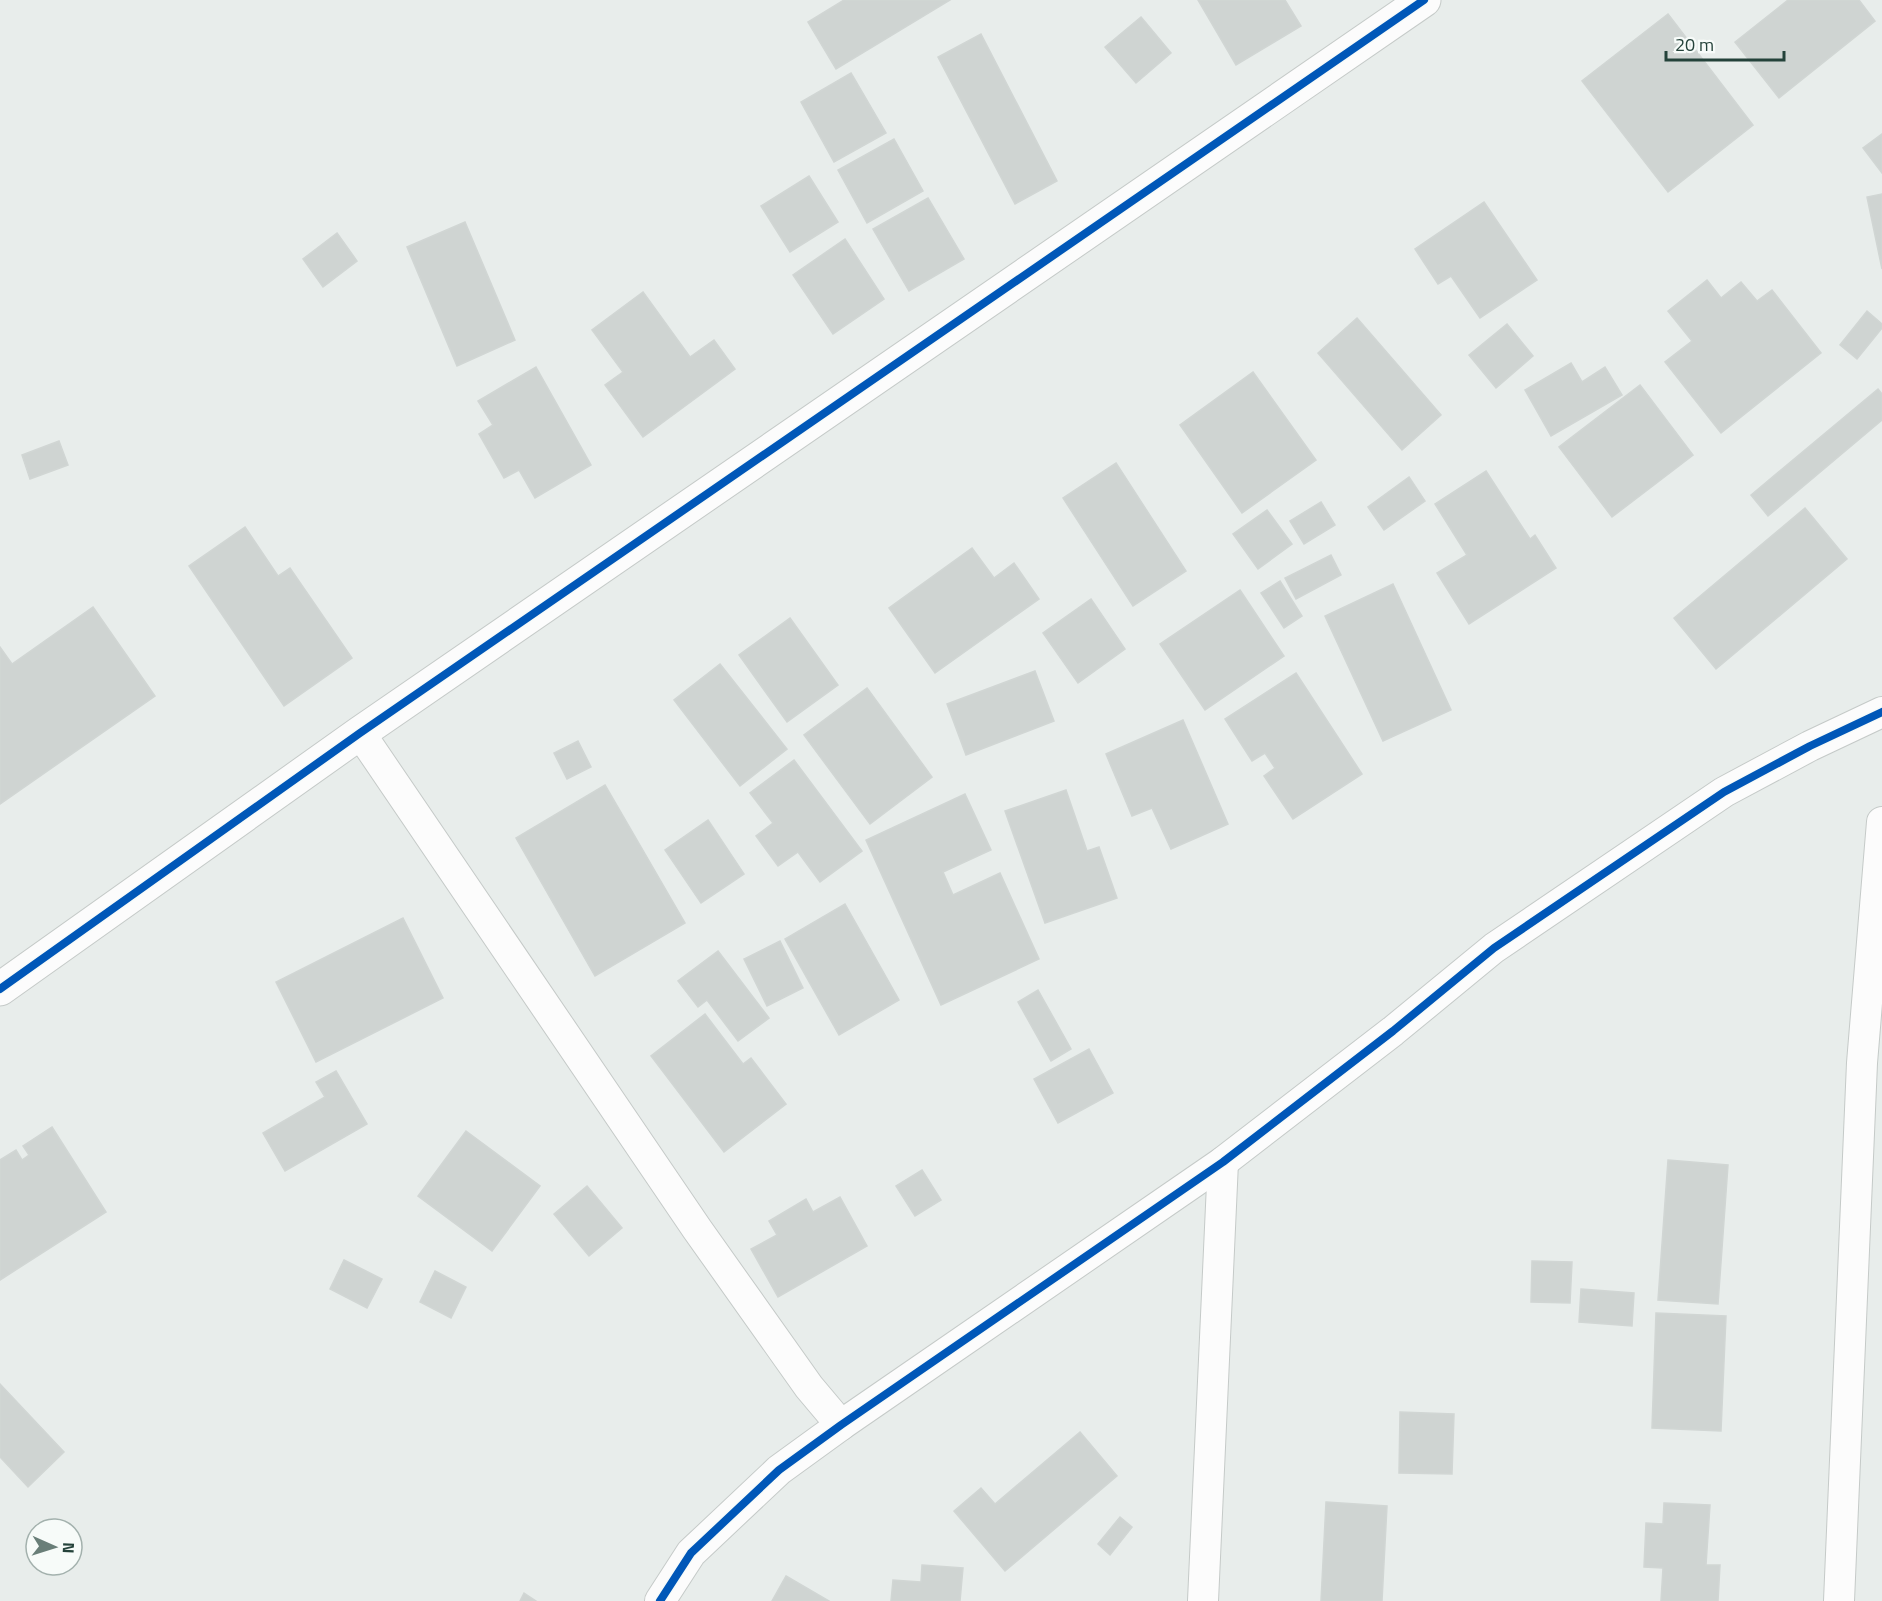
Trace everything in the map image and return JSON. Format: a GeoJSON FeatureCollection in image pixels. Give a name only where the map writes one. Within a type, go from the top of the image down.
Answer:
{"type":"FeatureCollection","features":[{"type":"Feature","properties":{"kind":"street"},"geometry":{"type":"LineString","coordinates":[[0,989],[360,733],[1424,0]]}},
{"type":"Feature","properties":{"kind":"street"},"geometry":{"type":"LineString","coordinates":[[660,1601],[692,1553],[779,1470],[1223,1161],[1393,1031],[1494,948],[1724,792],[1882,711]]}},
{"type":"Feature","properties":{"kind":"street"},"geometry":{"type":"LineString","coordinates":[[360,733],[704,1238],[809,1387],[841,1425]]}},
{"type":"Feature","properties":{"kind":"street"},"geometry":{"type":"LineString","coordinates":[[1839,1601],[1862,1063],[1882,822]]}},
{"type":"Feature","properties":{"kind":"street"},"geometry":{"type":"LineString","coordinates":[[1203,1601],[1223,1161]]}},
{"type":"Feature","properties":{"kind":"building"},"geometry":{"type":"Polygon","coordinates":[[[844,0],[950,0],[836,69],[808,22],[844,0]]]}},
{"type":"Feature","properties":{"kind":"building"},"geometry":{"type":"Polygon","coordinates":[[[1198,0],[1285,0],[1301,26],[1236,65],[1198,0]]]}},
{"type":"Feature","properties":{"kind":"building"},"geometry":{"type":"Polygon","coordinates":[[[1788,0],[1859,0],[1875,21],[1779,98],[1735,42],[1788,0]]]}},
{"type":"Feature","properties":{"kind":"building"},"geometry":{"type":"Polygon","coordinates":[[[1668,14],[1753,125],[1668,192],[1582,81],[1668,14]]]}},
{"type":"Feature","properties":{"kind":"building"},"geometry":{"type":"Polygon","coordinates":[[[1141,17],[1171,53],[1136,83],[1105,47],[1141,17]]]}},
{"type":"Feature","properties":{"kind":"building"},"geometry":{"type":"Polygon","coordinates":[[[981,34],[1057,181],[1015,204],[938,57],[981,34]]]}},
{"type":"Feature","properties":{"kind":"building"},"geometry":{"type":"Polygon","coordinates":[[[851,73],[886,133],[834,162],[801,102],[851,73]]]}},
{"type":"Feature","properties":{"kind":"building"},"geometry":{"type":"Polygon","coordinates":[[[1882,134],[1882,173],[1863,148],[1882,134]]]}},
{"type":"Feature","properties":{"kind":"building"},"geometry":{"type":"Polygon","coordinates":[[[894,139],[923,191],[867,223],[838,170],[894,139]]]}},
{"type":"Feature","properties":{"kind":"building"},"geometry":{"type":"Polygon","coordinates":[[[809,176],[838,222],[790,252],[761,206],[809,176]]]}},
{"type":"Feature","properties":{"kind":"building"},"geometry":{"type":"Polygon","coordinates":[[[1882,194],[1882,269],[1867,197],[1882,194]]]}},
{"type":"Feature","properties":{"kind":"building"},"geometry":{"type":"Polygon","coordinates":[[[928,198],[964,259],[909,291],[873,229],[928,198]]]}},
{"type":"Feature","properties":{"kind":"building"},"geometry":{"type":"Polygon","coordinates":[[[1484,202],[1537,280],[1480,318],[1451,276],[1438,284],[1415,249],[1484,202]]]}},
{"type":"Feature","properties":{"kind":"building"},"geometry":{"type":"Polygon","coordinates":[[[465,222],[515,340],[457,366],[407,247],[465,222]]]}},
{"type":"Feature","properties":{"kind":"building"},"geometry":{"type":"Polygon","coordinates":[[[337,233],[357,261],[323,287],[303,259],[337,233]]]}},
{"type":"Feature","properties":{"kind":"building"},"geometry":{"type":"Polygon","coordinates":[[[845,239],[884,299],[833,334],[793,275],[845,239]]]}},
{"type":"Feature","properties":{"kind":"building"},"geometry":{"type":"Polygon","coordinates":[[[1707,280],[1721,298],[1741,282],[1757,301],[1772,290],[1821,353],[1721,433],[1665,362],[1692,341],[1668,311],[1707,280]]]}},
{"type":"Feature","properties":{"kind":"building"},"geometry":{"type":"Polygon","coordinates":[[[643,292],[690,357],[714,340],[735,369],[643,437],[605,385],[623,372],[592,330],[643,292]]]}},
{"type":"Feature","properties":{"kind":"building"},"geometry":{"type":"Polygon","coordinates":[[[1867,311],[1882,324],[1882,328],[1857,359],[1840,345],[1867,311]]]}},
{"type":"Feature","properties":{"kind":"building"},"geometry":{"type":"Polygon","coordinates":[[[1357,318],[1441,415],[1402,450],[1318,353],[1357,318]]]}},
{"type":"Feature","properties":{"kind":"building"},"geometry":{"type":"Polygon","coordinates":[[[1507,324],[1533,356],[1496,388],[1469,355],[1507,324]]]}},
{"type":"Feature","properties":{"kind":"building"},"geometry":{"type":"Polygon","coordinates":[[[1571,363],[1582,382],[1605,367],[1622,395],[1551,436],[1525,390],[1571,363]]]}},
{"type":"Feature","properties":{"kind":"building"},"geometry":{"type":"Polygon","coordinates":[[[536,367],[591,465],[535,498],[519,470],[504,478],[479,434],[493,425],[478,401],[536,367]]]}},
{"type":"Feature","properties":{"kind":"building"},"geometry":{"type":"Polygon","coordinates":[[[1253,372],[1316,460],[1242,513],[1180,425],[1253,372]]]}},
{"type":"Feature","properties":{"kind":"building"},"geometry":{"type":"Polygon","coordinates":[[[1640,385],[1693,455],[1612,517],[1559,447],[1640,385]]]}},
{"type":"Feature","properties":{"kind":"building"},"geometry":{"type":"Polygon","coordinates":[[[1878,389],[1882,394],[1882,420],[1768,516],[1751,495],[1878,389]]]}},
{"type":"Feature","properties":{"kind":"building"},"geometry":{"type":"Polygon","coordinates":[[[59,441],[68,465],[30,479],[22,455],[59,441]]]}},
{"type":"Feature","properties":{"kind":"building"},"geometry":{"type":"Polygon","coordinates":[[[1116,463],[1186,571],[1133,606],[1063,498],[1116,463]]]}},
{"type":"Feature","properties":{"kind":"building"},"geometry":{"type":"Polygon","coordinates":[[[1486,471],[1530,539],[1535,535],[1556,568],[1469,624],[1437,573],[1467,555],[1435,504],[1486,471]]]}},
{"type":"Feature","properties":{"kind":"building"},"geometry":{"type":"Polygon","coordinates":[[[1409,477],[1425,501],[1384,530],[1368,507],[1409,477]]]}},
{"type":"Feature","properties":{"kind":"building"},"geometry":{"type":"Polygon","coordinates":[[[1321,502],[1335,525],[1304,544],[1290,521],[1321,502]]]}},
{"type":"Feature","properties":{"kind":"building"},"geometry":{"type":"Polygon","coordinates":[[[1805,508],[1847,559],[1716,669],[1674,618],[1805,508]]]}},
{"type":"Feature","properties":{"kind":"building"},"geometry":{"type":"Polygon","coordinates":[[[1267,510],[1292,544],[1258,569],[1233,534],[1267,510]]]}},
{"type":"Feature","properties":{"kind":"building"},"geometry":{"type":"Polygon","coordinates":[[[245,527],[278,576],[290,568],[352,658],[284,706],[189,566],[245,527]]]}},
{"type":"Feature","properties":{"kind":"building"},"geometry":{"type":"Polygon","coordinates":[[[972,548],[994,578],[1014,563],[1039,599],[935,673],[889,608],[972,548]]]}},
{"type":"Feature","properties":{"kind":"building"},"geometry":{"type":"Polygon","coordinates":[[[1331,555],[1341,575],[1296,599],[1285,578],[1331,555]]]}},
{"type":"Feature","properties":{"kind":"building"},"geometry":{"type":"Polygon","coordinates":[[[1280,581],[1302,616],[1284,628],[1261,593],[1280,581]]]}},
{"type":"Feature","properties":{"kind":"building"},"geometry":{"type":"Polygon","coordinates":[[[1393,584],[1451,710],[1383,741],[1325,616],[1393,584]]]}},
{"type":"Feature","properties":{"kind":"building"},"geometry":{"type":"Polygon","coordinates":[[[1240,590],[1284,656],[1205,710],[1160,644],[1240,590]]]}},
{"type":"Feature","properties":{"kind":"building"},"geometry":{"type":"Polygon","coordinates":[[[1091,599],[1125,649],[1078,683],[1043,633],[1091,599]]]}},
{"type":"Feature","properties":{"kind":"building"},"geometry":{"type":"Polygon","coordinates":[[[93,607],[155,696],[0,804],[0,647],[12,664],[93,607]]]}},
{"type":"Feature","properties":{"kind":"building"},"geometry":{"type":"Polygon","coordinates":[[[790,618],[838,685],[787,722],[739,655],[790,618]]]}},
{"type":"Feature","properties":{"kind":"building"},"geometry":{"type":"Polygon","coordinates":[[[720,664],[787,749],[740,786],[674,700],[720,664]]]}},
{"type":"Feature","properties":{"kind":"building"},"geometry":{"type":"Polygon","coordinates":[[[1035,671],[1054,721],[966,755],[947,704],[1035,671]]]}},
{"type":"Feature","properties":{"kind":"building"},"geometry":{"type":"Polygon","coordinates":[[[1296,673],[1362,774],[1293,819],[1264,776],[1275,768],[1265,753],[1252,761],[1225,719],[1296,673]]]}},
{"type":"Feature","properties":{"kind":"building"},"geometry":{"type":"Polygon","coordinates":[[[867,688],[932,777],[870,824],[804,735],[867,688]]]}},
{"type":"Feature","properties":{"kind":"building"},"geometry":{"type":"Polygon","coordinates":[[[1183,720],[1228,824],[1171,849],[1152,808],[1132,816],[1106,754],[1183,720]]]}},
{"type":"Feature","properties":{"kind":"building"},"geometry":{"type":"Polygon","coordinates":[[[578,741],[591,767],[567,779],[554,753],[578,741]]]}},
{"type":"Feature","properties":{"kind":"building"},"geometry":{"type":"Polygon","coordinates":[[[794,760],[862,851],[820,882],[798,852],[778,866],[756,836],[773,823],[750,793],[794,760]]]}},
{"type":"Feature","properties":{"kind":"building"},"geometry":{"type":"Polygon","coordinates":[[[605,785],[685,923],[595,976],[516,838],[605,785]]]}},
{"type":"Feature","properties":{"kind":"building"},"geometry":{"type":"Polygon","coordinates":[[[1066,790],[1087,851],[1099,847],[1117,898],[1045,923],[1005,811],[1066,790]]]}},
{"type":"Feature","properties":{"kind":"building"},"geometry":{"type":"Polygon","coordinates":[[[965,794],[991,850],[943,872],[953,895],[1000,873],[1039,959],[941,1005],[866,840],[965,794]]]}},
{"type":"Feature","properties":{"kind":"building"},"geometry":{"type":"Polygon","coordinates":[[[708,820],[744,874],[701,903],[665,850],[708,820]]]}},
{"type":"Feature","properties":{"kind":"building"},"geometry":{"type":"Polygon","coordinates":[[[845,904],[899,1000],[839,1035],[785,939],[845,904]]]}},
{"type":"Feature","properties":{"kind":"building"},"geometry":{"type":"Polygon","coordinates":[[[403,918],[443,998],[316,1062],[276,982],[403,918]]]}},
{"type":"Feature","properties":{"kind":"building"},"geometry":{"type":"Polygon","coordinates":[[[780,941],[803,988],[767,1006],[744,959],[780,941]]]}},
{"type":"Feature","properties":{"kind":"building"},"geometry":{"type":"Polygon","coordinates":[[[718,951],[769,1018],[738,1041],[707,1000],[698,1007],[678,981],[718,951]]]}},
{"type":"Feature","properties":{"kind":"building"},"geometry":{"type":"Polygon","coordinates":[[[1038,990],[1071,1049],[1051,1061],[1018,1002],[1038,990]]]}},
{"type":"Feature","properties":{"kind":"building"},"geometry":{"type":"Polygon","coordinates":[[[705,1014],[743,1064],[751,1058],[786,1104],[724,1152],[651,1056],[705,1014]]]}},
{"type":"Feature","properties":{"kind":"building"},"geometry":{"type":"Polygon","coordinates":[[[1089,1049],[1113,1093],[1058,1123],[1034,1079],[1089,1049]]]}},
{"type":"Feature","properties":{"kind":"building"},"geometry":{"type":"Polygon","coordinates":[[[336,1071],[367,1124],[285,1171],[263,1133],[325,1097],[316,1082],[336,1071]]]}},
{"type":"Feature","properties":{"kind":"building"},"geometry":{"type":"Polygon","coordinates":[[[52,1127],[106,1212],[0,1280],[0,1160],[16,1150],[22,1160],[29,1155],[23,1146],[52,1127]]]}},
{"type":"Feature","properties":{"kind":"building"},"geometry":{"type":"Polygon","coordinates":[[[466,1131],[540,1186],[492,1251],[418,1196],[466,1131]]]}},
{"type":"Feature","properties":{"kind":"building"},"geometry":{"type":"Polygon","coordinates":[[[1668,1160],[1728,1165],[1718,1304],[1658,1300],[1668,1160]]]}},
{"type":"Feature","properties":{"kind":"building"},"geometry":{"type":"Polygon","coordinates":[[[922,1170],[941,1200],[915,1216],[896,1186],[922,1170]]]}},
{"type":"Feature","properties":{"kind":"building"},"geometry":{"type":"Polygon","coordinates":[[[587,1186],[622,1228],[589,1256],[554,1214],[587,1186]]]}},
{"type":"Feature","properties":{"kind":"building"},"geometry":{"type":"Polygon","coordinates":[[[840,1197],[867,1246],[778,1297],[751,1249],[777,1235],[769,1221],[806,1199],[813,1212],[840,1197]]]}},
{"type":"Feature","properties":{"kind":"building"},"geometry":{"type":"Polygon","coordinates":[[[344,1260],[382,1279],[367,1308],[330,1289],[344,1260]]]}},
{"type":"Feature","properties":{"kind":"building"},"geometry":{"type":"Polygon","coordinates":[[[1532,1261],[1572,1262],[1570,1303],[1531,1302],[1532,1261]]]}},
{"type":"Feature","properties":{"kind":"building"},"geometry":{"type":"Polygon","coordinates":[[[435,1271],[466,1287],[451,1318],[420,1302],[435,1271]]]}},
{"type":"Feature","properties":{"kind":"building"},"geometry":{"type":"Polygon","coordinates":[[[1581,1289],[1634,1293],[1632,1326],[1579,1322],[1581,1289]]]}},
{"type":"Feature","properties":{"kind":"building"},"geometry":{"type":"Polygon","coordinates":[[[1656,1313],[1726,1316],[1721,1431],[1652,1428],[1656,1313]]]}},
{"type":"Feature","properties":{"kind":"building"},"geometry":{"type":"Polygon","coordinates":[[[0,1384],[64,1452],[28,1487],[0,1457],[0,1384]]]}},
{"type":"Feature","properties":{"kind":"building"},"geometry":{"type":"Polygon","coordinates":[[[1400,1412],[1454,1414],[1452,1474],[1399,1473],[1400,1412]]]}},
{"type":"Feature","properties":{"kind":"building"},"geometry":{"type":"Polygon","coordinates":[[[1080,1432],[1117,1476],[1005,1571],[954,1511],[981,1488],[995,1504],[1080,1432]]]}},
{"type":"Feature","properties":{"kind":"building"},"geometry":{"type":"Polygon","coordinates":[[[1326,1502],[1387,1506],[1382,1601],[1321,1601],[1326,1502]]]}},
{"type":"Feature","properties":{"kind":"building"},"geometry":{"type":"Polygon","coordinates":[[[1664,1503],[1710,1505],[1706,1565],[1720,1565],[1718,1601],[1661,1601],[1663,1568],[1644,1567],[1646,1523],[1663,1524],[1664,1503]]]}},
{"type":"Feature","properties":{"kind":"building"},"geometry":{"type":"Polygon","coordinates":[[[1120,1517],[1132,1527],[1110,1555],[1098,1544],[1120,1517]]]}},
{"type":"Feature","properties":{"kind":"building"},"geometry":{"type":"Polygon","coordinates":[[[922,1565],[963,1568],[960,1601],[891,1601],[893,1580],[921,1582],[922,1565]]]}},
{"type":"Feature","properties":{"kind":"building"},"geometry":{"type":"Polygon","coordinates":[[[786,1576],[829,1601],[772,1601],[786,1576]]]}},
{"type":"Feature","properties":{"kind":"building"},"geometry":{"type":"Polygon","coordinates":[[[524,1593],[536,1601],[520,1601],[524,1593]]]}},
{"type":"Feature","properties":{"kind":"cycle path"},"geometry":{"type":"LineString","coordinates":[[0,989],[360,733],[1424,0]]}},
{"type":"Feature","properties":{"kind":"cycle path"},"geometry":{"type":"LineString","coordinates":[[660,1601],[691,1553],[779,1470],[1223,1162],[1393,1031],[1494,948],[1724,792],[1810,746],[1882,712]]}}]}
